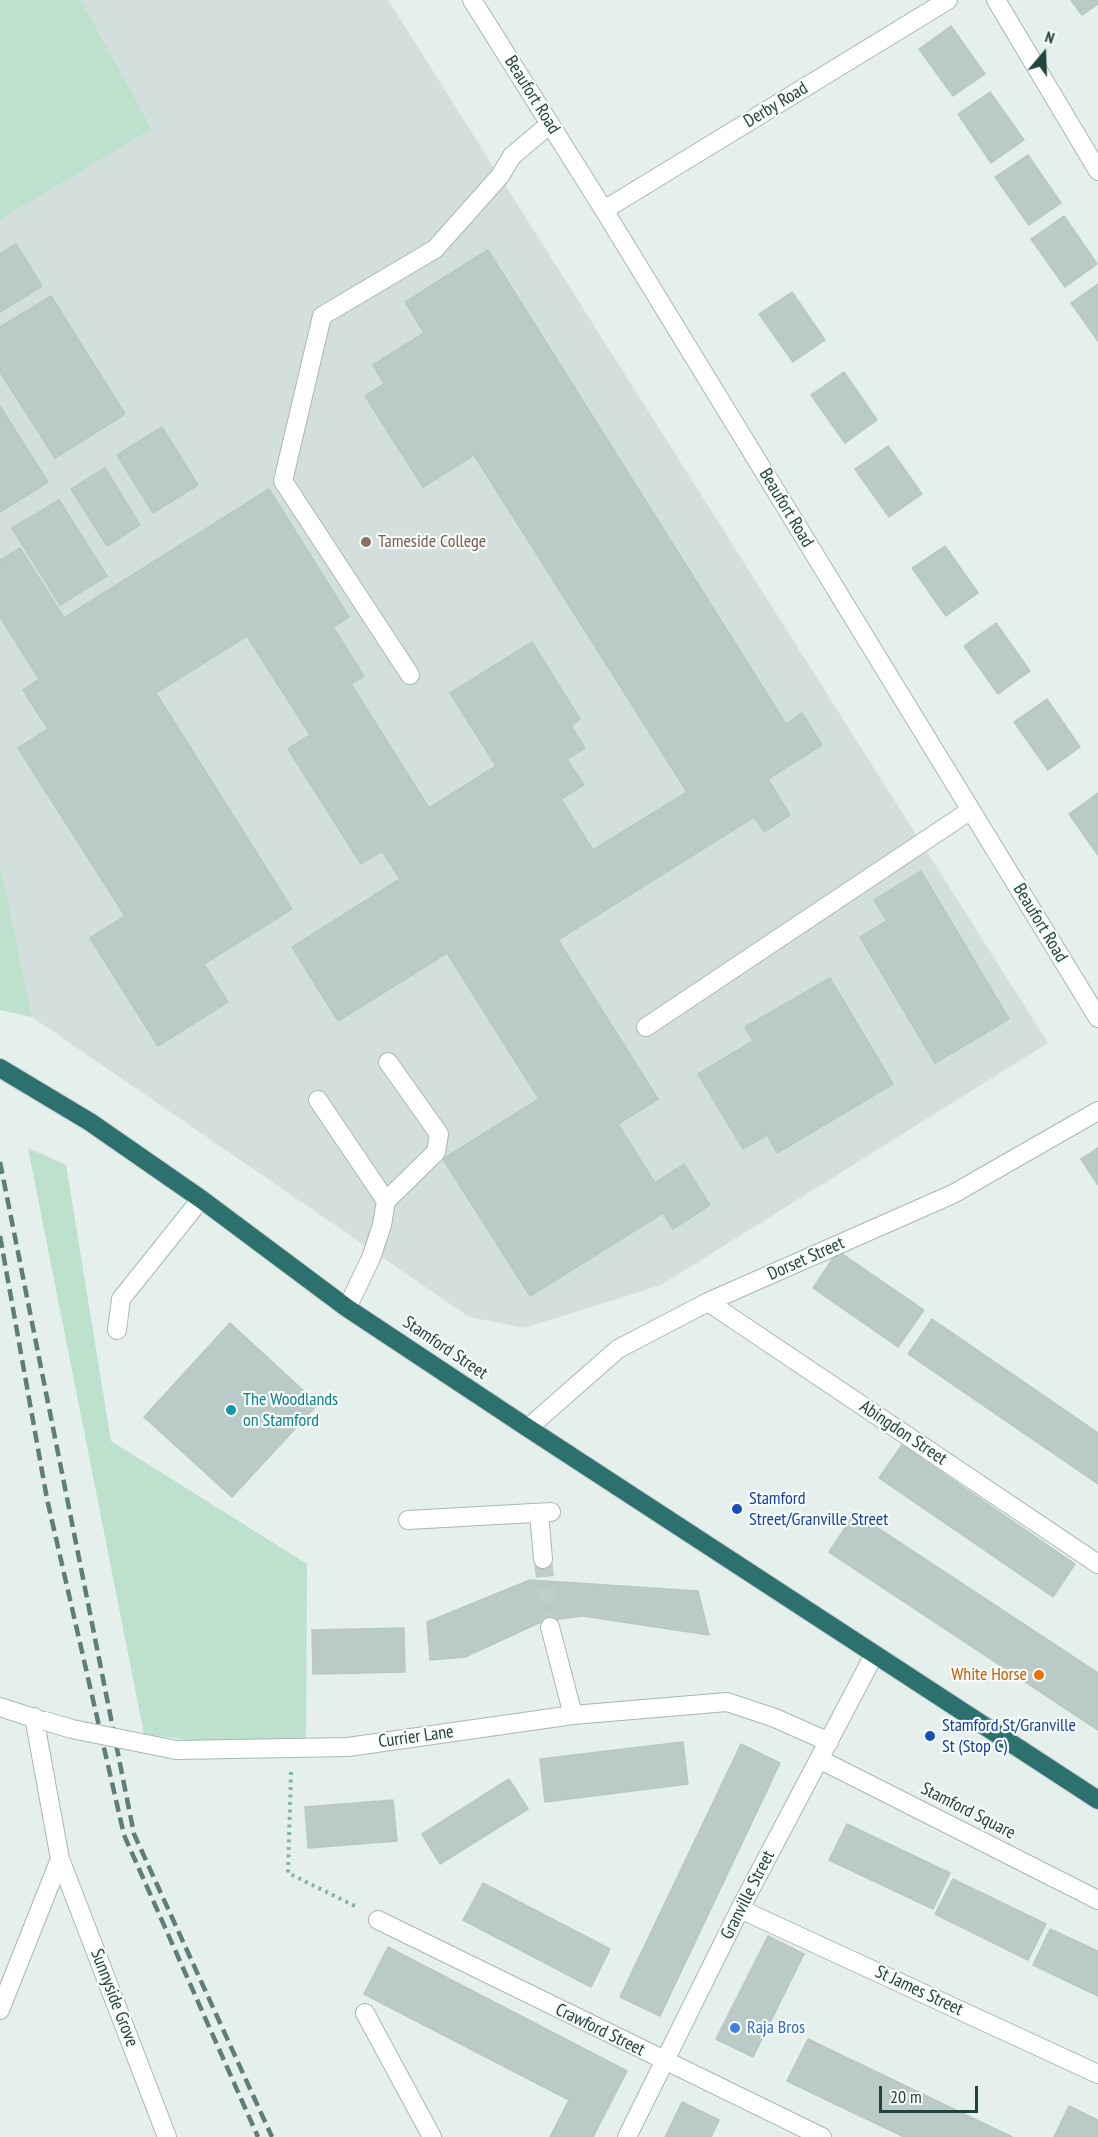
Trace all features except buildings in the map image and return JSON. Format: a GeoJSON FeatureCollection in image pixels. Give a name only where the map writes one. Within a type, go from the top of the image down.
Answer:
{"type":"FeatureCollection","features":[{"type":"Feature","properties":{"kind":"highway","name":"Stamford Street"},"geometry":{"type":"LineString","coordinates":[[0,1068],[90,1122],[201,1199],[347,1308],[874,1655]]}},
{"type":"Feature","properties":{"kind":"highway"},"geometry":{"type":"LineString","coordinates":[[874,1655],[1098,1800]]}},
{"type":"Feature","properties":{"kind":"street","name":"Beaufort Road"},"geometry":{"type":"LineString","coordinates":[[472,0],[604,210],[1098,1018]]}},
{"type":"Feature","properties":{"kind":"street","name":"Derby Road"},"geometry":{"type":"LineString","coordinates":[[604,210],[948,0]]}},
{"type":"Feature","properties":{"kind":"street"},"geometry":{"type":"LineString","coordinates":[[996,0],[1098,171]]}},
{"type":"Feature","properties":{"kind":"street"},"geometry":{"type":"LineString","coordinates":[[410,675],[283,481],[322,316],[435,249],[500,176],[512,156],[550,124]]}},
{"type":"Feature","properties":{"kind":"street"},"geometry":{"type":"LineString","coordinates":[[646,1027],[971,810]]}},
{"type":"Feature","properties":{"kind":"street"},"geometry":{"type":"LineString","coordinates":[[347,1308],[371,1258],[382,1225],[386,1201],[436,1152],[439,1134],[388,1062]]}},
{"type":"Feature","properties":{"kind":"street"},"geometry":{"type":"LineString","coordinates":[[318,1100],[386,1201]]}},
{"type":"Feature","properties":{"kind":"street","name":"Dorset Street"},"geometry":{"type":"LineString","coordinates":[[528,1428],[618,1349],[708,1302],[953,1194],[1098,1111]]}},
{"type":"Feature","properties":{"kind":"street"},"geometry":{"type":"LineString","coordinates":[[117,1330],[121,1299],[201,1199]]}},
{"type":"Feature","properties":{"kind":"street","name":"Abingdon Street"},"geometry":{"type":"LineString","coordinates":[[708,1302],[1098,1564]]}},
{"type":"Feature","properties":{"kind":"street"},"geometry":{"type":"LineString","coordinates":[[408,1520],[545,1512],[543,1559]]}},
{"type":"Feature","properties":{"kind":"street"},"geometry":{"type":"LineString","coordinates":[[550,1627],[573,1715]]}},
{"type":"Feature","properties":{"kind":"street","name":"Granville Street"},"geometry":{"type":"LineString","coordinates":[[627,2137],[740,1909],[874,1655]]}},
{"type":"Feature","properties":{"kind":"street","name":"Currier Lane"},"geometry":{"type":"LineString","coordinates":[[0,1707],[72,1729],[176,1750],[348,1747],[573,1715],[727,1702],[775,1718],[829,1742]]}},
{"type":"Feature","properties":{"kind":"street","name":"Sunnyside Grove"},"geometry":{"type":"LineString","coordinates":[[39,1719],[60,1859],[167,2137]]}},
{"type":"Feature","properties":{"kind":"street","name":"Stamford Square"},"geometry":{"type":"LineString","coordinates":[[819,1759],[1098,1900]]}},
{"type":"Feature","properties":{"kind":"street"},"geometry":{"type":"LineString","coordinates":[[0,2010],[60,1859]]}},
{"type":"Feature","properties":{"kind":"street","name":"St James Street"},"geometry":{"type":"LineString","coordinates":[[740,1909],[1098,2074]]}},
{"type":"Feature","properties":{"kind":"street","name":"Crawford Street"},"geometry":{"type":"LineString","coordinates":[[378,1920],[822,2137]]}},
{"type":"Feature","properties":{"kind":"street"},"geometry":{"type":"LineString","coordinates":[[365,2013],[432,2137]]}},
{"type":"Feature","properties":{"kind":"path"},"geometry":{"type":"LineString","coordinates":[[292,1749],[288,1873],[356,1906],[378,1920]]}},
{"type":"Feature","properties":{"kind":"shaded area","name":"Tameside College"},"geometry":{"type":"Polygon","coordinates":[[[81,0],[388,0],[1048,1043],[661,1285],[524,1328],[469,1317],[32,1017],[0,863],[0,220],[152,129],[81,0]]]}},
{"type":"Feature","properties":{"kind":"green space"},"geometry":{"type":"Polygon","coordinates":[[[0,0],[81,0],[152,129],[0,220],[0,0]]]}},
{"type":"Feature","properties":{"kind":"green space"},"geometry":{"type":"Polygon","coordinates":[[[0,863],[32,1017],[0,1010],[0,863]]]}},
{"type":"Feature","properties":{"kind":"green space"},"geometry":{"type":"Polygon","coordinates":[[[28,1148],[66,1165],[111,1441],[307,1564],[306,1739],[211,1743],[144,1734],[28,1148]]]}},
{"type":"Feature","properties":{"kind":"tunnel"},"geometry":{"type":"LineString","coordinates":[[543,1559],[550,1627]]}},
{"type":"Feature","properties":{"kind":"railway"},"geometry":{"type":"LineString","coordinates":[[0,1162],[134,1834],[272,2137]]}},
{"type":"Feature","properties":{"kind":"railway"},"geometry":{"type":"LineString","coordinates":[[0,1236],[47,1499],[124,1835],[258,2137]]}},
{"type":"Feature","properties":{"kind":"place","name":"Tameside College"},"geometry":{"type":"Point","coordinates":[366,542]}},
{"type":"Feature","properties":{"kind":"place","name":"The Woodlands on Stamford"},"geometry":{"type":"Point","coordinates":[231,1410]}},
{"type":"Feature","properties":{"kind":"place","name":"Stamford Street/Granville Street"},"geometry":{"type":"Point","coordinates":[737,1509]}},
{"type":"Feature","properties":{"kind":"place","name":"White Horse"},"geometry":{"type":"Point","coordinates":[1039,1675]}},
{"type":"Feature","properties":{"kind":"place","name":"Stamford St/Granville St (Stop C)"},"geometry":{"type":"Point","coordinates":[930,1736]}},
{"type":"Feature","properties":{"kind":"place","name":"Raja Bros"},"geometry":{"type":"Point","coordinates":[735,2028]}}]}
